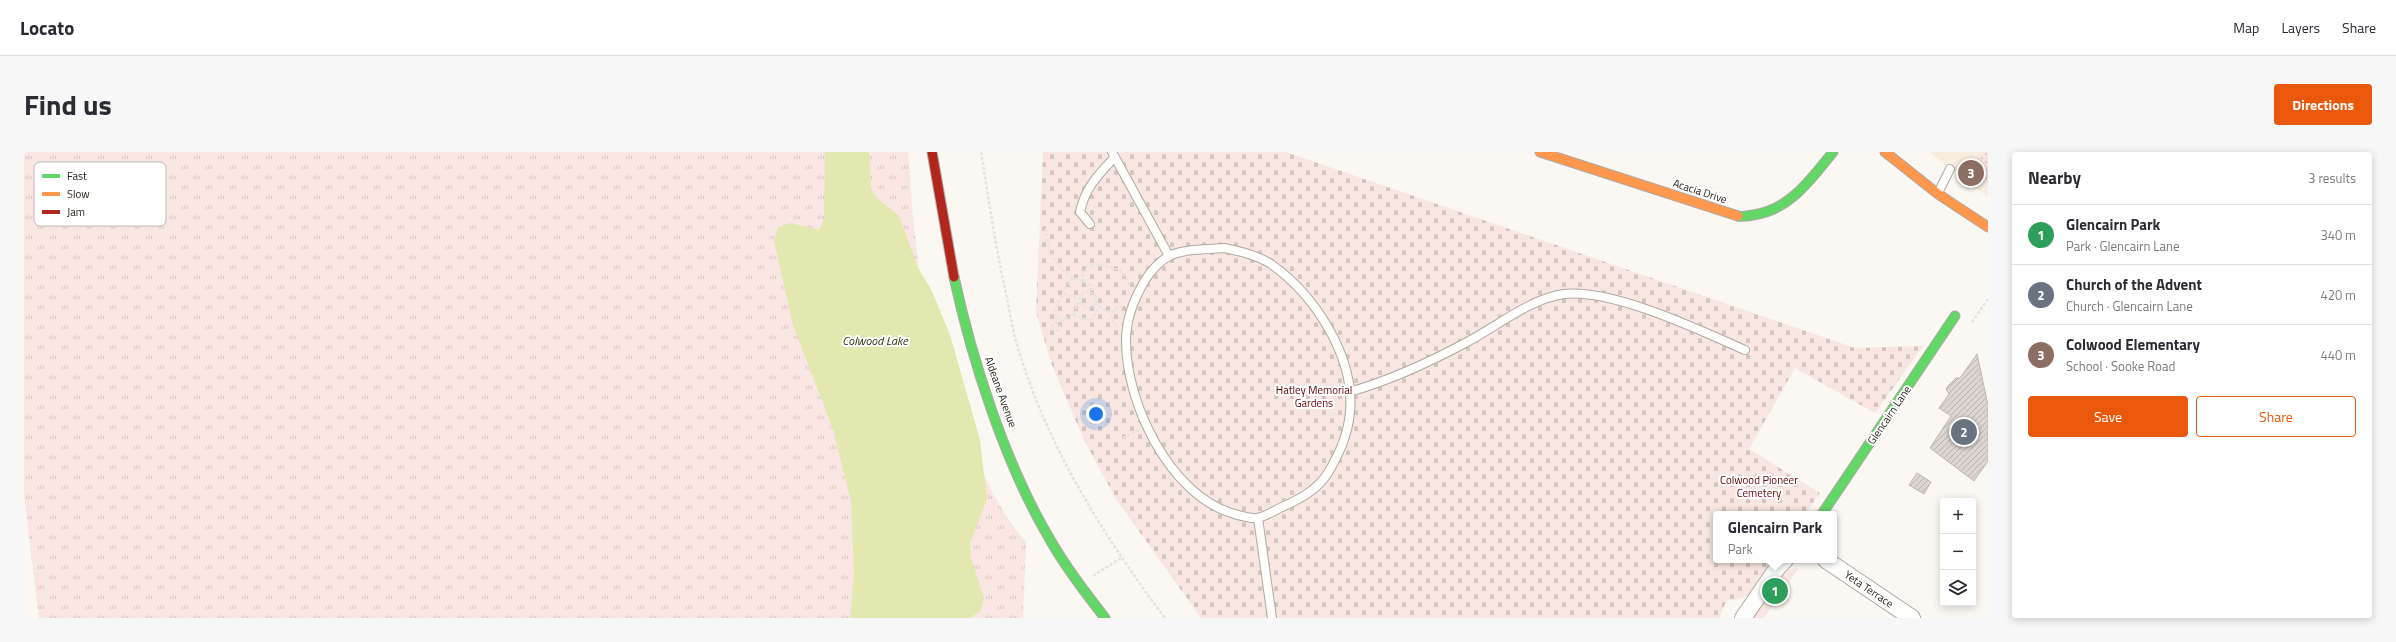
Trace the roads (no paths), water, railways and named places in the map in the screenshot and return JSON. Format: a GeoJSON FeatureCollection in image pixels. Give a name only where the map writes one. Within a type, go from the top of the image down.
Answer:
{"type":"FeatureCollection","features":[{"type":"Feature","properties":{"kind":"street","name":"Aldeane Avenue"},"geometry":{"type":"LineString","coordinates":[[932,152],[948,258],[968,338],[993,410],[1033,507],[1062,558],[1105,618]]}},
{"type":"Feature","properties":{"kind":"street","name":"Acacia Drive"},"geometry":{"type":"LineString","coordinates":[[1540,152],[1740,217],[1769,212],[1790,201],[1808,183],[1833,152]]}},
{"type":"Feature","properties":{"kind":"street"},"geometry":{"type":"LineString","coordinates":[[1885,152],[1938,194],[1988,227]]}},
{"type":"Feature","properties":{"kind":"street","name":"Glencairn Lane"},"geometry":{"type":"LineString","coordinates":[[1824,511],[1955,316]]}},
{"type":"Feature","properties":{"kind":"street"},"geometry":{"type":"LineString","coordinates":[[1744,618],[1782,563]]}},
{"type":"Feature","properties":{"kind":"street","name":"Yeta Terrace"},"geometry":{"type":"LineString","coordinates":[[1830,563],[1912,618]]}},
{"type":"Feature","properties":{"kind":"lane"},"geometry":{"type":"LineString","coordinates":[[1090,224],[1080,212],[1083,198],[1089,186],[1113,155],[1169,256]]}},
{"type":"Feature","properties":{"kind":"lane"},"geometry":{"type":"LineString","coordinates":[[1938,194],[1950,169]]}},
{"type":"Feature","properties":{"kind":"lane"},"geometry":{"type":"LineString","coordinates":[[1224,248],[1240,251],[1270,264],[1300,290],[1328,328],[1345,369],[1349,392],[1350,411],[1343,445],[1325,478],[1314,490],[1299,500],[1258,518],[1217,508],[1198,496],[1184,482],[1172,466],[1147,426],[1132,381],[1127,359],[1127,328],[1138,292],[1155,267],[1169,256],[1190,250],[1224,248]]}},
{"type":"Feature","properties":{"kind":"lane"},"geometry":{"type":"LineString","coordinates":[[1349,392],[1403,374],[1469,341],[1537,303],[1565,294],[1608,300],[1640,308],[1672,318],[1745,350]]}},
{"type":"Feature","properties":{"kind":"lane"},"geometry":{"type":"LineString","coordinates":[[1258,518],[1272,618]]}},
{"type":"Feature","properties":{"kind":"water","name":"Colwood Lake"},"geometry":{"type":"Polygon","coordinates":[[[825,152],[869,152],[871,189],[878,199],[899,216],[918,268],[932,291],[950,335],[980,440],[987,499],[970,543],[971,558],[984,598],[980,612],[969,618],[850,618],[854,575],[851,501],[833,429],[793,325],[774,240],[778,227],[790,223],[819,230],[824,219],[825,152]]]}},
{"type":"Feature","properties":{"kind":"place","name":"Colwood Elementary"},"geometry":{"type":"Point","coordinates":[1971,173]}},
{"type":"Feature","properties":{"kind":"place","name":"Church of the Advent"},"geometry":{"type":"Point","coordinates":[1964,432]}},
{"type":"Feature","properties":{"kind":"place","name":"Glencairn Park"},"geometry":{"type":"Point","coordinates":[1775,591]}},
{"type":"Feature","properties":{"kind":"park label","name":"Hatley Memorial Gardens"},"geometry":{"type":"Point","coordinates":[1314,396]}},
{"type":"Feature","properties":{"kind":"park label","name":"Colwood Pioneer Cemetery"},"geometry":{"type":"Point","coordinates":[1759,486]}}]}
